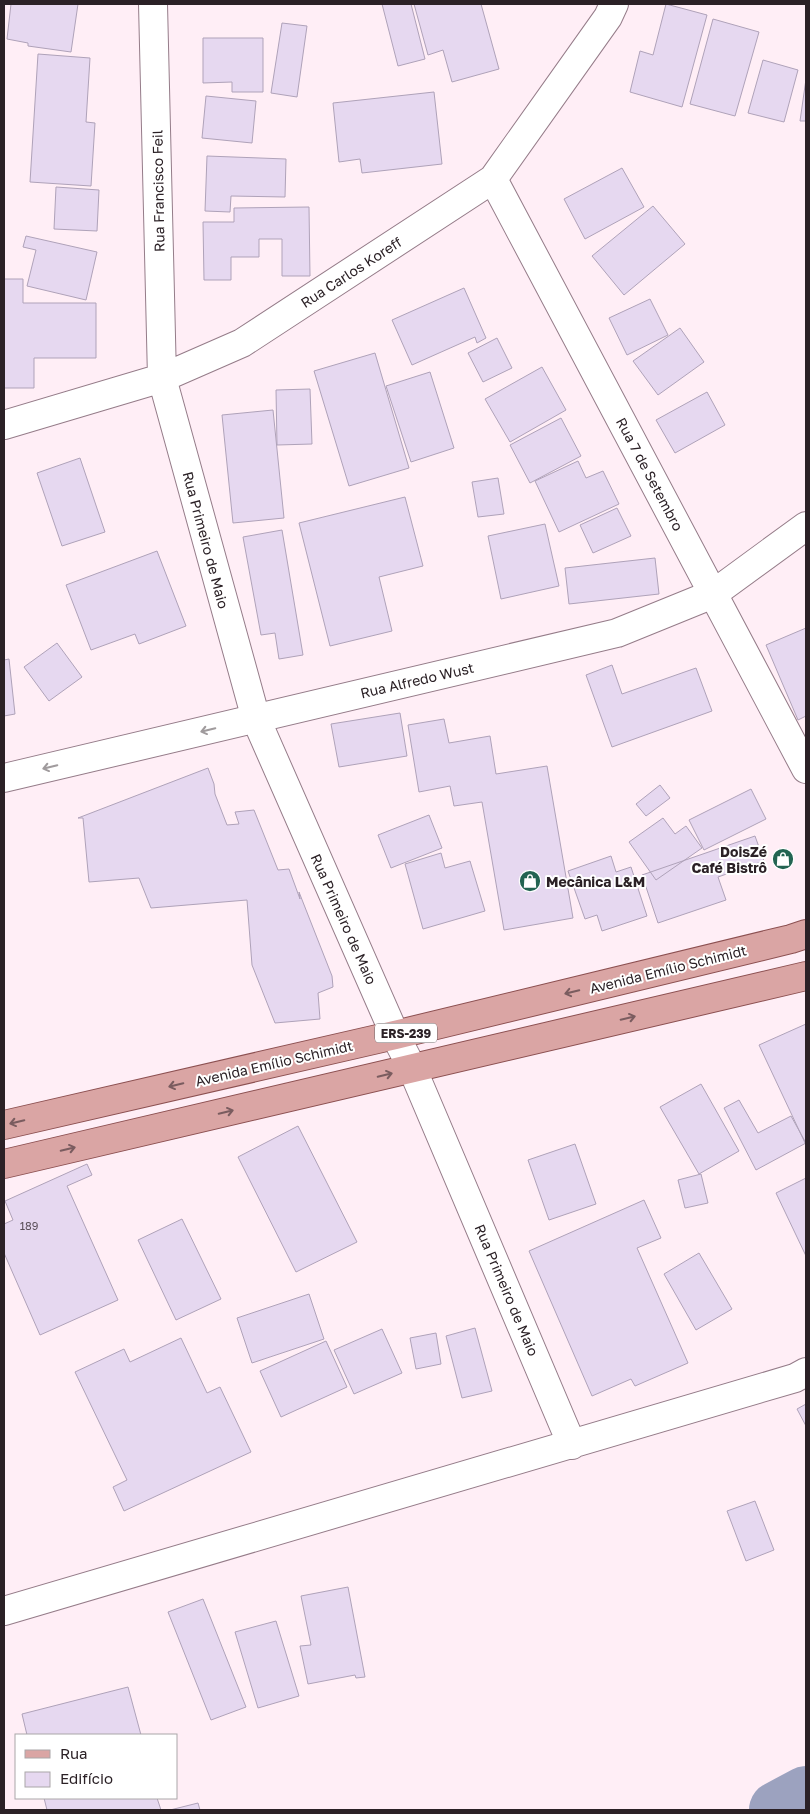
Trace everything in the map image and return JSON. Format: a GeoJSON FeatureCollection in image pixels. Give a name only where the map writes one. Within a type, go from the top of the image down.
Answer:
{"type":"FeatureCollection","features":[{"type":"Feature","properties":{"kind":"main road","name":"Avenida Emílio Schimidt"},"geometry":{"type":"LineString","coordinates":[[4,1125],[395,1035],[806,934]]}},
{"type":"Feature","properties":{"kind":"main road","name":"ERS-239"},"geometry":{"type":"LineString","coordinates":[[4,1164],[806,976]]}},
{"type":"Feature","properties":{"kind":"street","name":"Rua Francisco Feil"},"geometry":{"type":"LineString","coordinates":[[154,4],[162,378]]}},
{"type":"Feature","properties":{"kind":"street","name":"Rua Carlos Koreff"},"geometry":{"type":"LineString","coordinates":[[4,425],[162,378],[242,343],[493,179],[608,16],[614,4]]}},
{"type":"Feature","properties":{"kind":"street","name":"Rua 7 de Setembro"},"geometry":{"type":"LineString","coordinates":[[493,179],[806,769]]}},
{"type":"Feature","properties":{"kind":"street","name":"Rua Primeiro de Maio"},"geometry":{"type":"LineString","coordinates":[[162,378],[256,719],[395,1035],[412,1068],[572,1445]]}},
{"type":"Feature","properties":{"kind":"street","name":"Rua Alfredo Wust"},"geometry":{"type":"LineString","coordinates":[[4,778],[617,633],[713,594],[806,526]]}},
{"type":"Feature","properties":{"kind":"street"},"geometry":{"type":"LineString","coordinates":[[4,1611],[572,1445],[795,1378],[806,1372]]}},
{"type":"Feature","properties":{"kind":"building"},"geometry":{"type":"Polygon","coordinates":[[[11,4],[78,4],[71,52],[28,46],[28,43],[7,39],[11,4]]]}},
{"type":"Feature","properties":{"kind":"building"},"geometry":{"type":"Polygon","coordinates":[[[382,4],[411,4],[425,59],[398,66],[382,4]]]}},
{"type":"Feature","properties":{"kind":"building"},"geometry":{"type":"Polygon","coordinates":[[[414,4],[481,4],[499,69],[452,82],[443,50],[428,55],[414,4]]]}},
{"type":"Feature","properties":{"kind":"building"},"geometry":{"type":"Polygon","coordinates":[[[666,4],[707,15],[682,107],[630,92],[640,51],[653,55],[666,4]]]}},
{"type":"Feature","properties":{"kind":"building"},"geometry":{"type":"Polygon","coordinates":[[[713,19],[759,32],[735,116],[690,104],[713,19]]]}},
{"type":"Feature","properties":{"kind":"building"},"geometry":{"type":"Polygon","coordinates":[[[282,23],[307,26],[297,97],[271,93],[282,23]]]}},
{"type":"Feature","properties":{"kind":"building"},"geometry":{"type":"Polygon","coordinates":[[[203,38],[263,38],[263,92],[232,92],[232,82],[203,83],[203,38]]]}},
{"type":"Feature","properties":{"kind":"building"},"geometry":{"type":"Polygon","coordinates":[[[38,54],[90,58],[86,122],[95,123],[91,186],[30,182],[38,54]]]}},
{"type":"Feature","properties":{"kind":"building"},"geometry":{"type":"Polygon","coordinates":[[[763,60],[798,70],[784,122],[748,113],[763,60]]]}},
{"type":"Feature","properties":{"kind":"building"},"geometry":{"type":"Polygon","coordinates":[[[806,79],[806,121],[800,121],[806,79]]]}},
{"type":"Feature","properties":{"kind":"building"},"geometry":{"type":"Polygon","coordinates":[[[434,92],[442,164],[362,173],[360,159],[339,162],[333,103],[434,92]]]}},
{"type":"Feature","properties":{"kind":"building"},"geometry":{"type":"Polygon","coordinates":[[[206,96],[256,101],[252,143],[202,138],[206,96]]]}},
{"type":"Feature","properties":{"kind":"building"},"geometry":{"type":"Polygon","coordinates":[[[207,156],[286,159],[285,197],[231,196],[230,212],[205,211],[207,156]]]}},
{"type":"Feature","properties":{"kind":"building"},"geometry":{"type":"Polygon","coordinates":[[[622,168],[644,207],[585,239],[564,199],[622,168]]]}},
{"type":"Feature","properties":{"kind":"building"},"geometry":{"type":"Polygon","coordinates":[[[56,187],[99,190],[97,231],[54,229],[56,187]]]}},
{"type":"Feature","properties":{"kind":"building"},"geometry":{"type":"Polygon","coordinates":[[[653,206],[685,244],[624,295],[592,256],[653,206]]]}},
{"type":"Feature","properties":{"kind":"building"},"geometry":{"type":"Polygon","coordinates":[[[309,207],[310,276],[282,276],[282,239],[259,239],[259,257],[231,257],[231,280],[204,280],[203,222],[234,222],[234,208],[309,207]]]}},
{"type":"Feature","properties":{"kind":"building"},"geometry":{"type":"Polygon","coordinates":[[[26,236],[97,252],[86,300],[27,286],[36,250],[23,247],[26,236]]]}},
{"type":"Feature","properties":{"kind":"building"},"geometry":{"type":"Polygon","coordinates":[[[4,279],[23,279],[23,303],[96,303],[96,358],[34,358],[34,388],[4,388],[4,279]]]}},
{"type":"Feature","properties":{"kind":"building"},"geometry":{"type":"Polygon","coordinates":[[[464,288],[486,338],[477,343],[475,337],[412,365],[392,320],[464,288]]]}},
{"type":"Feature","properties":{"kind":"building"},"geometry":{"type":"Polygon","coordinates":[[[650,299],[668,335],[627,355],[609,318],[650,299]]]}},
{"type":"Feature","properties":{"kind":"building"},"geometry":{"type":"Polygon","coordinates":[[[680,328],[704,362],[658,395],[633,361],[680,328]]]}},
{"type":"Feature","properties":{"kind":"building"},"geometry":{"type":"Polygon","coordinates":[[[497,338],[512,368],[483,382],[468,353],[497,338]]]}},
{"type":"Feature","properties":{"kind":"building"},"geometry":{"type":"Polygon","coordinates":[[[375,353],[409,468],[349,486],[314,371],[375,353]]]}},
{"type":"Feature","properties":{"kind":"building"},"geometry":{"type":"Polygon","coordinates":[[[542,367],[566,410],[510,442],[485,399],[542,367]]]}},
{"type":"Feature","properties":{"kind":"building"},"geometry":{"type":"Polygon","coordinates":[[[430,372],[454,448],[411,462],[386,386],[430,372]]]}},
{"type":"Feature","properties":{"kind":"building"},"geometry":{"type":"Polygon","coordinates":[[[310,389],[312,444],[277,445],[276,390],[310,389]]]}},
{"type":"Feature","properties":{"kind":"building"},"geometry":{"type":"Polygon","coordinates":[[[707,392],[725,425],[675,453],[656,420],[707,392]]]}},
{"type":"Feature","properties":{"kind":"building"},"geometry":{"type":"Polygon","coordinates":[[[273,410],[284,518],[233,523],[222,415],[273,410]]]}},
{"type":"Feature","properties":{"kind":"building"},"geometry":{"type":"Polygon","coordinates":[[[561,418],[581,456],[530,483],[510,445],[561,418]]]}},
{"type":"Feature","properties":{"kind":"building"},"geometry":{"type":"Polygon","coordinates":[[[80,458],[105,532],[62,546],[37,473],[80,458]]]}},
{"type":"Feature","properties":{"kind":"building"},"geometry":{"type":"Polygon","coordinates":[[[578,461],[586,478],[603,471],[619,504],[559,532],[535,481],[578,461]]]}},
{"type":"Feature","properties":{"kind":"building"},"geometry":{"type":"Polygon","coordinates":[[[498,478],[504,514],[478,517],[472,482],[498,478]]]}},
{"type":"Feature","properties":{"kind":"building"},"geometry":{"type":"Polygon","coordinates":[[[405,497],[423,566],[379,577],[392,631],[330,646],[299,523],[405,497]]]}},
{"type":"Feature","properties":{"kind":"building"},"geometry":{"type":"Polygon","coordinates":[[[617,508],[631,536],[593,553],[580,525],[617,508]]]}},
{"type":"Feature","properties":{"kind":"building"},"geometry":{"type":"Polygon","coordinates":[[[545,524],[559,586],[501,599],[488,536],[545,524]]]}},
{"type":"Feature","properties":{"kind":"building"},"geometry":{"type":"Polygon","coordinates":[[[282,530],[303,655],[279,659],[275,633],[261,635],[243,537],[282,530]]]}},
{"type":"Feature","properties":{"kind":"building"},"geometry":{"type":"Polygon","coordinates":[[[157,551],[186,626],[139,644],[135,634],[91,650],[66,585],[157,551]]]}},
{"type":"Feature","properties":{"kind":"building"},"geometry":{"type":"Polygon","coordinates":[[[655,558],[659,594],[569,604],[565,568],[655,558]]]}},
{"type":"Feature","properties":{"kind":"building"},"geometry":{"type":"Polygon","coordinates":[[[806,628],[806,716],[798,720],[766,645],[806,628]]]}},
{"type":"Feature","properties":{"kind":"building"},"geometry":{"type":"Polygon","coordinates":[[[57,643],[82,677],[49,701],[24,667],[57,643]]]}},
{"type":"Feature","properties":{"kind":"building"},"geometry":{"type":"Polygon","coordinates":[[[9,659],[15,714],[4,716],[4,660],[9,659]]]}},
{"type":"Feature","properties":{"kind":"building"},"geometry":{"type":"Polygon","coordinates":[[[612,665],[622,694],[696,668],[712,711],[612,747],[586,675],[612,665]]]}},
{"type":"Feature","properties":{"kind":"building"},"geometry":{"type":"Polygon","coordinates":[[[400,713],[407,756],[339,767],[331,724],[400,713]]]}},
{"type":"Feature","properties":{"kind":"building"},"geometry":{"type":"Polygon","coordinates":[[[444,719],[449,743],[490,736],[496,774],[547,766],[573,918],[504,930],[482,802],[454,806],[450,786],[419,792],[408,725],[444,719]]]}},
{"type":"Feature","properties":{"kind":"building"},"geometry":{"type":"Polygon","coordinates":[[[208,768],[214,784],[215,794],[227,825],[239,824],[235,812],[254,810],[278,870],[289,869],[332,976],[333,987],[318,993],[320,1019],[275,1023],[252,965],[247,900],[151,908],[139,878],[89,882],[83,818],[78,818],[208,768]]]}},
{"type":"Feature","properties":{"kind":"building"},"geometry":{"type":"Polygon","coordinates":[[[660,785],[670,798],[646,816],[636,804],[660,785]]]}},
{"type":"Feature","properties":{"kind":"building"},"geometry":{"type":"Polygon","coordinates":[[[751,789],[766,819],[704,850],[689,820],[751,789]]]}},
{"type":"Feature","properties":{"kind":"building"},"geometry":{"type":"Polygon","coordinates":[[[429,815],[442,848],[391,868],[378,835],[429,815]]]}},
{"type":"Feature","properties":{"kind":"building"},"geometry":{"type":"Polygon","coordinates":[[[663,818],[675,834],[686,826],[702,848],[656,880],[629,842],[663,818]]]}},
{"type":"Feature","properties":{"kind":"building"},"geometry":{"type":"Polygon","coordinates":[[[755,836],[764,861],[718,877],[726,900],[658,923],[642,875],[755,836]]]}},
{"type":"Feature","properties":{"kind":"building"},"geometry":{"type":"Polygon","coordinates":[[[441,853],[445,868],[470,861],[485,911],[423,929],[405,864],[441,853]]]}},
{"type":"Feature","properties":{"kind":"building"},"geometry":{"type":"Polygon","coordinates":[[[611,856],[616,872],[631,867],[647,916],[602,931],[597,915],[585,919],[568,871],[611,856]]]}},
{"type":"Feature","properties":{"kind":"building"},"geometry":{"type":"Polygon","coordinates":[[[806,1024],[806,1145],[759,1045],[806,1024]]]}},
{"type":"Feature","properties":{"kind":"building"},"geometry":{"type":"Polygon","coordinates":[[[701,1084],[739,1151],[699,1174],[660,1107],[701,1084]]]}},
{"type":"Feature","properties":{"kind":"building"},"geometry":{"type":"Polygon","coordinates":[[[739,1100],[758,1133],[791,1116],[806,1143],[756,1170],[724,1108],[739,1100]]]}},
{"type":"Feature","properties":{"kind":"building"},"geometry":{"type":"Polygon","coordinates":[[[298,1126],[357,1242],[296,1272],[238,1157],[298,1126]]]}},
{"type":"Feature","properties":{"kind":"building"},"geometry":{"type":"Polygon","coordinates":[[[575,1144],[596,1204],[549,1220],[528,1160],[575,1144]]]}},
{"type":"Feature","properties":{"kind":"building"},"geometry":{"type":"Polygon","coordinates":[[[87,1164],[92,1175],[67,1186],[118,1300],[40,1335],[4,1253],[4,1224],[13,1220],[5,1201],[87,1164]]]}},
{"type":"Feature","properties":{"kind":"building"},"geometry":{"type":"Polygon","coordinates":[[[701,1174],[708,1203],[685,1208],[678,1180],[701,1174]]]}},
{"type":"Feature","properties":{"kind":"building"},"geometry":{"type":"Polygon","coordinates":[[[806,1178],[806,1256],[776,1193],[806,1178]]]}},
{"type":"Feature","properties":{"kind":"building"},"geometry":{"type":"Polygon","coordinates":[[[644,1200],[661,1238],[637,1248],[688,1363],[635,1386],[631,1379],[592,1396],[529,1251],[644,1200]]]}},
{"type":"Feature","properties":{"kind":"building"},"geometry":{"type":"Polygon","coordinates":[[[182,1219],[221,1299],[176,1320],[138,1240],[182,1219]]]}},
{"type":"Feature","properties":{"kind":"building"},"geometry":{"type":"Polygon","coordinates":[[[699,1253],[732,1309],[696,1330],[664,1274],[699,1253]]]}},
{"type":"Feature","properties":{"kind":"building"},"geometry":{"type":"Polygon","coordinates":[[[309,1294],[324,1339],[252,1363],[237,1318],[309,1294]]]}},
{"type":"Feature","properties":{"kind":"building"},"geometry":{"type":"Polygon","coordinates":[[[475,1328],[492,1391],[462,1398],[446,1336],[475,1328]]]}},
{"type":"Feature","properties":{"kind":"building"},"geometry":{"type":"Polygon","coordinates":[[[382,1329],[402,1373],[354,1394],[334,1350],[382,1329]]]}},
{"type":"Feature","properties":{"kind":"building"},"geometry":{"type":"Polygon","coordinates":[[[436,1333],[441,1364],[416,1369],[410,1338],[436,1333]]]}},
{"type":"Feature","properties":{"kind":"building"},"geometry":{"type":"Polygon","coordinates":[[[181,1338],[207,1393],[220,1387],[251,1452],[124,1511],[113,1487],[127,1480],[75,1372],[124,1349],[130,1362],[181,1338]]]}},
{"type":"Feature","properties":{"kind":"building"},"geometry":{"type":"Polygon","coordinates":[[[326,1341],[347,1387],[281,1417],[260,1371],[326,1341]]]}},
{"type":"Feature","properties":{"kind":"building"},"geometry":{"type":"Polygon","coordinates":[[[806,1404],[806,1426],[797,1409],[806,1404]]]}},
{"type":"Feature","properties":{"kind":"building"},"geometry":{"type":"Polygon","coordinates":[[[755,1501],[774,1550],[746,1561],[727,1511],[755,1501]]]}},
{"type":"Feature","properties":{"kind":"building"},"geometry":{"type":"Polygon","coordinates":[[[348,1587],[365,1677],[356,1678],[355,1675],[308,1684],[300,1646],[311,1645],[301,1596],[348,1587]]]}},
{"type":"Feature","properties":{"kind":"building"},"geometry":{"type":"Polygon","coordinates":[[[203,1599],[246,1707],[211,1720],[168,1612],[203,1599]]]}},
{"type":"Feature","properties":{"kind":"building"},"geometry":{"type":"Polygon","coordinates":[[[276,1621],[299,1696],[258,1708],[235,1632],[276,1621]]]}},
{"type":"Feature","properties":{"kind":"building"},"geometry":{"type":"Polygon","coordinates":[[[128,1687],[141,1734],[27,1734],[22,1714],[128,1687]]]}},
{"type":"Feature","properties":{"kind":"building"},"geometry":{"type":"Polygon","coordinates":[[[44,1799],[157,1799],[161,1810],[47,1810],[44,1799]]]}},
{"type":"Feature","properties":{"kind":"building"},"geometry":{"type":"Polygon","coordinates":[[[198,1803],[200,1810],[170,1810],[198,1803]]]}},
{"type":"Feature","properties":{"kind":"waterway"},"geometry":{"type":"LineString","coordinates":[[778,1810],[806,1795]]}},
{"type":"Feature","properties":{"kind":"place","name":"DoisZé Café Bistrô"},"geometry":{"type":"Point","coordinates":[783,859]}},
{"type":"Feature","properties":{"kind":"place","name":"Mecânica L&M"},"geometry":{"type":"Point","coordinates":[530,881]}}]}
